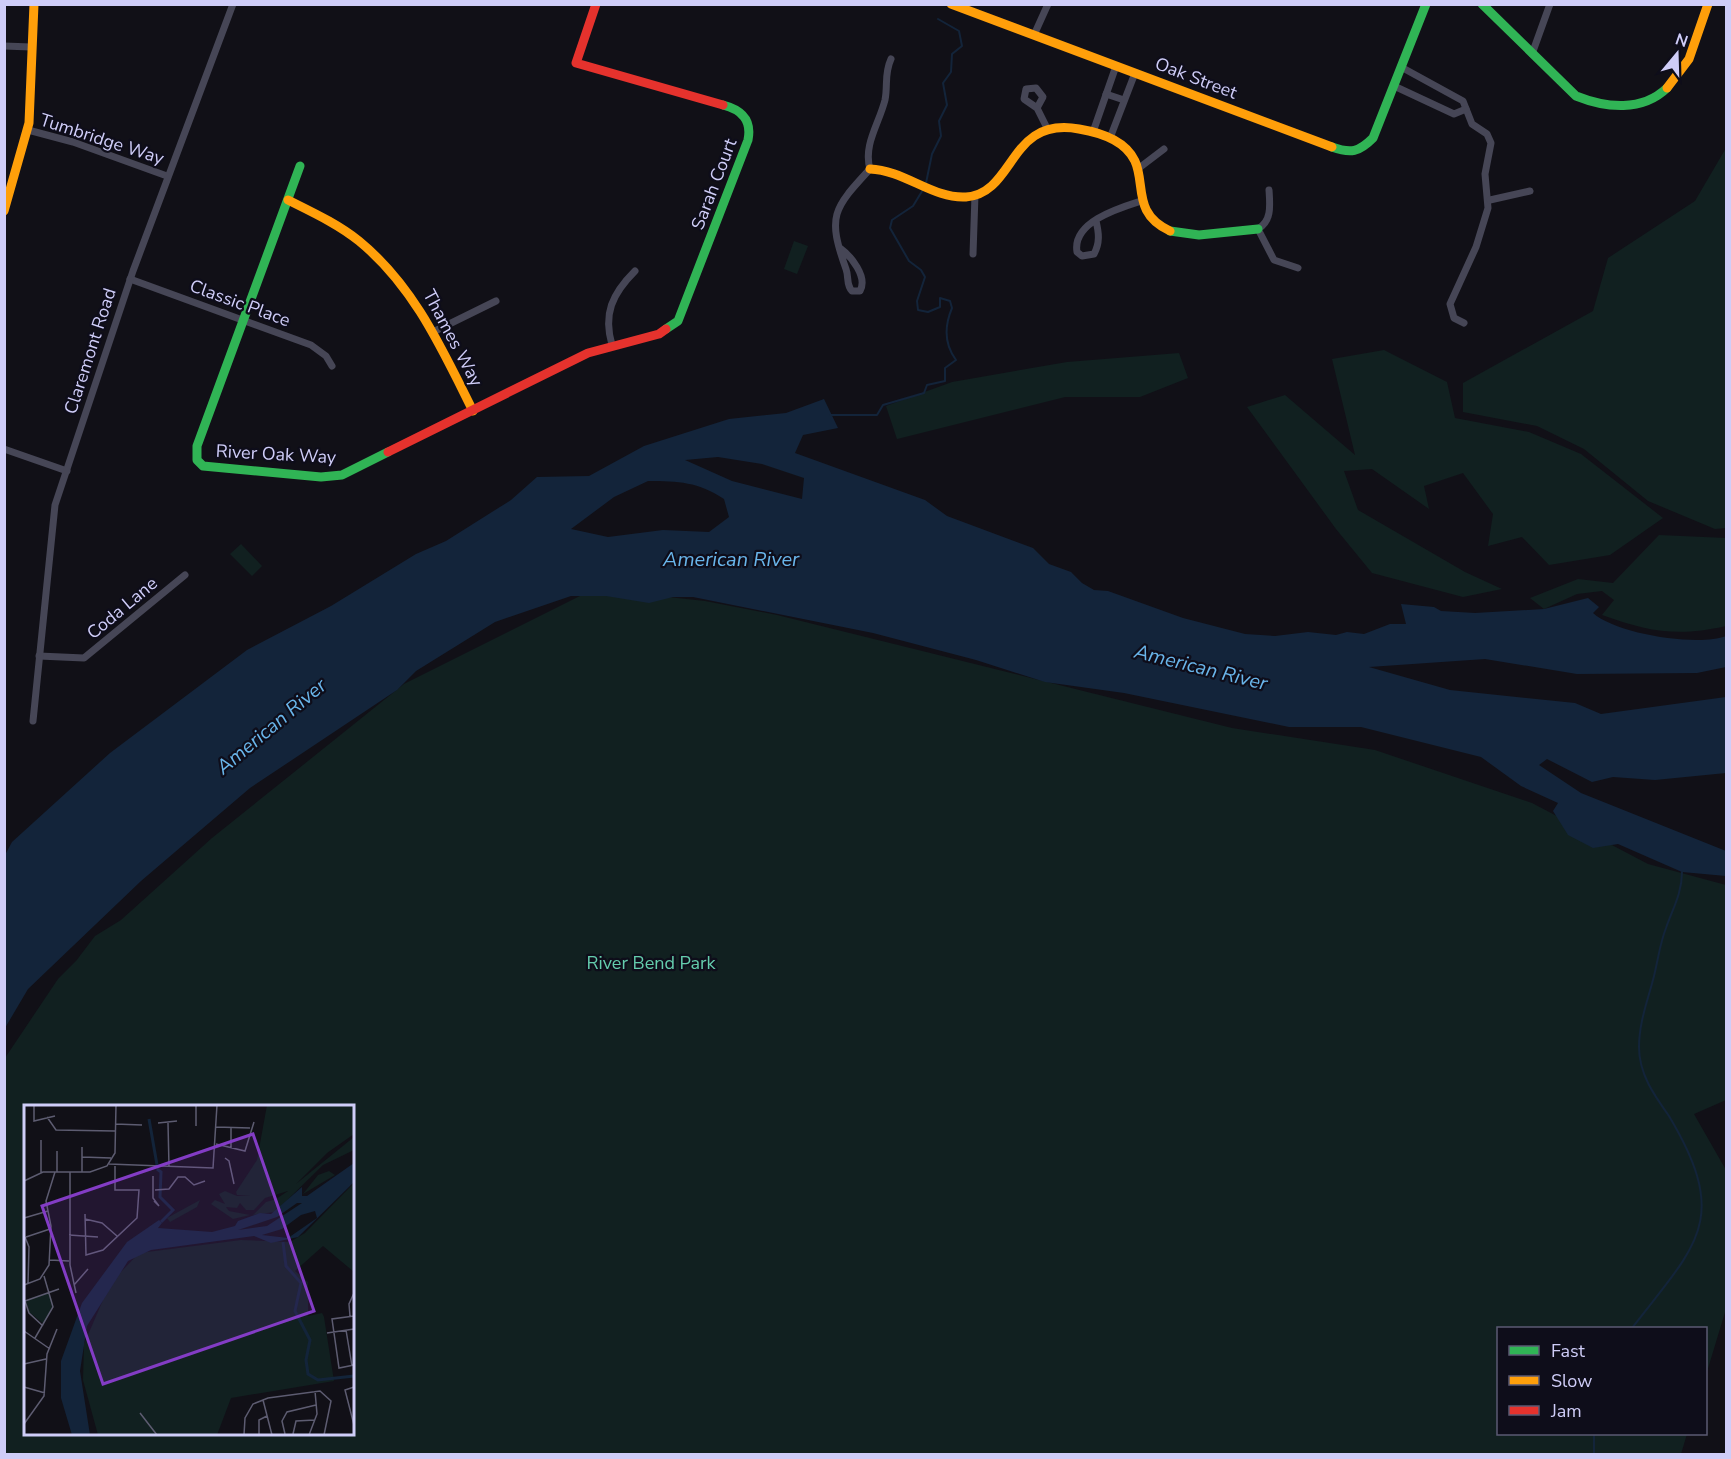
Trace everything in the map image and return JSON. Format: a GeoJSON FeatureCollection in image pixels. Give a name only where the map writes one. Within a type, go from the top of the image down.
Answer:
{"type":"FeatureCollection","features":[{"type":"Feature","properties":{"kind":"street"},"geometry":{"type":"LineString","coordinates":[[4,211],[8,188],[28,130],[32,92],[31,47],[34,4]]}},
{"type":"Feature","properties":{"kind":"street","name":"Claremont Road"},"geometry":{"type":"LineString","coordinates":[[33,722],[56,505],[130,279],[233,4]]}},
{"type":"Feature","properties":{"kind":"street","name":"Sarah Court"},"geometry":{"type":"LineString","coordinates":[[596,4],[576,63],[731,107],[742,112],[750,123],[750,133],[743,155],[678,321],[671,328]]}},
{"type":"Feature","properties":{"kind":"street","name":"Oak Street"},"geometry":{"type":"LineString","coordinates":[[951,4],[1349,153],[1362,149],[1373,138],[1394,86]]}},
{"type":"Feature","properties":{"kind":"street"},"geometry":{"type":"LineString","coordinates":[[1034,35],[1048,4]]}},
{"type":"Feature","properties":{"kind":"street"},"geometry":{"type":"LineString","coordinates":[[1426,4],[1394,86],[1454,114],[1466,109]]}},
{"type":"Feature","properties":{"kind":"street"},"geometry":{"type":"LineString","coordinates":[[1482,4],[1576,96],[1607,108],[1634,106],[1659,95],[1678,77],[1688,60],[1708,4]]}},
{"type":"Feature","properties":{"kind":"street"},"geometry":{"type":"LineString","coordinates":[[1532,54],[1550,4]]}},
{"type":"Feature","properties":{"kind":"street"},"geometry":{"type":"LineString","coordinates":[[4,46],[31,47]]}},
{"type":"Feature","properties":{"kind":"street"},"geometry":{"type":"LineString","coordinates":[[840,248],[850,256],[862,279],[860,291],[849,288],[835,235],[835,221],[839,205],[870,169],[868,148],[884,102],[885,76],[891,59]]}},
{"type":"Feature","properties":{"kind":"street"},"geometry":{"type":"LineString","coordinates":[[1093,132],[1116,66]]}},
{"type":"Feature","properties":{"kind":"street"},"geometry":{"type":"LineString","coordinates":[[1401,67],[1454,94],[1463,101],[1472,124],[1487,134],[1491,143],[1485,174],[1490,200],[1476,248],[1450,304],[1454,318],[1464,322]]}},
{"type":"Feature","properties":{"kind":"street"},"geometry":{"type":"LineString","coordinates":[[1110,138],[1135,73]]}},
{"type":"Feature","properties":{"kind":"street"},"geometry":{"type":"LineString","coordinates":[[1106,94],[1124,100]]}},
{"type":"Feature","properties":{"kind":"street"},"geometry":{"type":"LineString","coordinates":[[1037,108],[1048,130]]}},
{"type":"Feature","properties":{"kind":"street"},"geometry":{"type":"LineString","coordinates":[[870,169],[885,170],[956,195],[975,195],[998,176],[1023,143],[1048,130],[1067,127],[1093,132],[1125,147],[1139,168],[1141,201],[1156,223],[1178,234],[1258,229],[1265,225],[1268,217],[1269,190]]}},
{"type":"Feature","properties":{"kind":"street","name":"Tumbridge Way"},"geometry":{"type":"LineString","coordinates":[[28,130],[73,142],[167,176]]}},
{"type":"Feature","properties":{"kind":"street"},"geometry":{"type":"LineString","coordinates":[[1139,168],[1164,149]]}},
{"type":"Feature","properties":{"kind":"street","name":"River Oak Way"},"geometry":{"type":"LineString","coordinates":[[300,166],[197,446],[196,460],[206,467],[321,477],[342,475],[588,353],[659,334],[671,328]]}},
{"type":"Feature","properties":{"kind":"street"},"geometry":{"type":"LineString","coordinates":[[1490,200],[1530,191]]}},
{"type":"Feature","properties":{"kind":"street"},"geometry":{"type":"LineString","coordinates":[[973,254],[975,195]]}},
{"type":"Feature","properties":{"kind":"street","name":"Thames Way"},"geometry":{"type":"LineString","coordinates":[[288,200],[340,225],[367,245],[412,294],[473,411]]}},
{"type":"Feature","properties":{"kind":"street"},"geometry":{"type":"LineString","coordinates":[[1096,221],[1098,248],[1094,254],[1082,256],[1077,252],[1076,246],[1079,236],[1096,221],[1114,209],[1141,201]]}},
{"type":"Feature","properties":{"kind":"street"},"geometry":{"type":"LineString","coordinates":[[1258,229],[1274,260],[1298,268]]}},
{"type":"Feature","properties":{"kind":"street"},"geometry":{"type":"LineString","coordinates":[[612,345],[608,328],[608,309],[620,287],[635,271]]}},
{"type":"Feature","properties":{"kind":"street","name":"Classic Place"},"geometry":{"type":"LineString","coordinates":[[130,279],[311,345],[326,356],[332,366]]}},
{"type":"Feature","properties":{"kind":"street"},"geometry":{"type":"LineString","coordinates":[[433,332],[496,301]]}},
{"type":"Feature","properties":{"kind":"street"},"geometry":{"type":"LineString","coordinates":[[4,449],[67,471]]}},
{"type":"Feature","properties":{"kind":"street","name":"Coda Lane"},"geometry":{"type":"LineString","coordinates":[[39,656],[84,658],[185,575]]}},
{"type":"Feature","properties":{"kind":"green space"},"geometry":{"type":"Polygon","coordinates":[[[1726,148],[1726,528],[1715,529],[1648,501],[1584,449],[1537,426],[1463,412],[1463,383],[1593,311],[1608,258],[1695,201],[1726,148]]]}},
{"type":"Feature","properties":{"kind":"green space"},"geometry":{"type":"Polygon","coordinates":[[[794,241],[808,246],[797,274],[784,269],[794,241]]]}},
{"type":"Feature","properties":{"kind":"green space"},"geometry":{"type":"Polygon","coordinates":[[[1384,350],[1447,382],[1455,418],[1529,432],[1581,454],[1663,518],[1610,555],[1549,565],[1522,537],[1488,546],[1493,514],[1463,473],[1424,486],[1429,509],[1372,469],[1344,471],[1358,510],[1465,572],[1502,589],[1463,597],[1372,573],[1336,529],[1247,407],[1285,395],[1355,455],[1332,359],[1384,350]]]}},
{"type":"Feature","properties":{"kind":"green space"},"geometry":{"type":"Polygon","coordinates":[[[1179,353],[1188,378],[1140,397],[1065,397],[897,439],[886,406],[952,382],[1067,362],[1179,353]]]}},
{"type":"Feature","properties":{"kind":"green space"},"geometry":{"type":"Polygon","coordinates":[[[1659,535],[1726,538],[1726,626],[1678,632],[1634,625],[1602,615],[1614,600],[1602,591],[1577,594],[1544,609],[1530,598],[1578,579],[1613,583],[1659,535]]]}},
{"type":"Feature","properties":{"kind":"green space"},"geometry":{"type":"Polygon","coordinates":[[[241,544],[262,566],[252,576],[230,554],[241,544]]]}},
{"type":"Feature","properties":{"kind":"green space","name":"River Bend Park"},"geometry":{"type":"Polygon","coordinates":[[[594,589],[705,601],[777,615],[1232,728],[1375,750],[1532,803],[1648,864],[1726,885],[1726,1100],[1694,1114],[1726,1170],[1726,1309],[1707,1372],[1707,1327],[1497,1327],[1497,1435],[1687,1435],[1681,1454],[5,1454],[5,1058],[58,979],[76,961],[95,936],[121,920],[212,838],[404,684],[594,589]]]}},
{"type":"Feature","properties":{"kind":"water","name":"American River"},"geometry":{"type":"Polygon","coordinates":[[[824,399],[838,428],[803,435],[795,453],[925,500],[947,516],[1033,548],[1049,564],[1071,572],[1082,583],[1094,590],[1108,591],[1183,618],[1245,634],[1275,636],[1308,632],[1336,635],[1347,632],[1364,634],[1390,624],[1406,624],[1401,604],[1434,607],[1441,611],[1475,613],[1544,609],[1588,598],[1599,607],[1593,613],[1620,627],[1638,632],[1697,640],[1726,636],[1726,667],[1697,673],[1577,674],[1485,659],[1369,667],[1450,690],[1575,703],[1601,714],[1726,697],[1726,773],[1655,780],[1613,777],[1592,782],[1547,759],[1539,765],[1581,793],[1726,851],[1726,876],[1682,872],[1618,844],[1593,848],[1568,835],[1553,811],[1558,803],[1521,786],[1481,757],[1361,727],[1289,727],[1124,693],[1045,682],[976,660],[873,633],[693,597],[673,597],[649,603],[606,596],[571,596],[495,622],[416,671],[397,690],[250,788],[141,881],[28,989],[5,1028],[5,855],[12,842],[110,753],[247,650],[331,606],[416,554],[446,541],[511,500],[537,477],[589,476],[644,446],[729,419],[786,413],[824,399]],[[718,457],[685,460],[732,481],[802,499],[804,478],[762,464],[718,457]],[[648,481],[614,497],[571,529],[608,537],[663,530],[709,532],[729,517],[724,499],[706,489],[679,482],[648,481]]]}},
{"type":"Feature","properties":{"kind":"waterway"},"geometry":{"type":"LineString","coordinates":[[926,183],[932,154],[941,136],[939,121],[947,105],[943,83],[951,72],[952,54],[962,46],[959,31],[938,19]]}},
{"type":"Feature","properties":{"kind":"waterway"},"geometry":{"type":"LineString","coordinates":[[830,415],[877,415],[883,405],[924,393],[927,385],[945,381],[945,368],[956,360],[947,342],[948,322],[952,308],[950,301],[940,298],[940,307],[928,312],[918,310],[917,301],[925,277],[921,270],[909,261],[890,228],[892,220],[913,206],[924,188]]}},
{"type":"Feature","properties":{"kind":"waterway"},"geometry":{"type":"LineString","coordinates":[[1633,1327],[1689,1251],[1698,1230],[1702,1207],[1699,1181],[1688,1152],[1669,1116],[1648,1084],[1639,1047],[1644,1011],[1662,940],[1679,894],[1682,872]]}},
{"type":"Feature","properties":{"kind":"waterway"},"geometry":{"type":"LineString","coordinates":[[1594,1435],[1594,1454]]}},
{"type":"Feature","properties":{"kind":"traffic: fast"},"geometry":{"type":"LineString","coordinates":[[1332,147],[1350,151],[1359,149],[1373,138],[1426,4]]}},
{"type":"Feature","properties":{"kind":"traffic: fast"},"geometry":{"type":"LineString","coordinates":[[1482,4],[1576,96],[1599,103],[1623,106],[1646,101],[1667,88]]}},
{"type":"Feature","properties":{"kind":"traffic: fast"},"geometry":{"type":"LineString","coordinates":[[666,329],[678,321],[748,140],[747,121],[740,113],[723,105]]}},
{"type":"Feature","properties":{"kind":"traffic: fast"},"geometry":{"type":"LineString","coordinates":[[300,166],[197,446],[197,460],[203,466],[321,477],[342,475],[388,452]]}},
{"type":"Feature","properties":{"kind":"traffic: fast"},"geometry":{"type":"LineString","coordinates":[[1170,231],[1199,235],[1258,229]]}},
{"type":"Feature","properties":{"kind":"traffic: slow"},"geometry":{"type":"LineString","coordinates":[[4,211],[29,123],[34,4]]}},
{"type":"Feature","properties":{"kind":"traffic: slow"},"geometry":{"type":"LineString","coordinates":[[951,4],[1332,147]]}},
{"type":"Feature","properties":{"kind":"traffic: slow"},"geometry":{"type":"LineString","coordinates":[[1667,88],[1689,59],[1708,4]]}},
{"type":"Feature","properties":{"kind":"traffic: slow"},"geometry":{"type":"LineString","coordinates":[[870,169],[895,174],[942,194],[966,197],[982,192],[995,183],[1025,144],[1038,134],[1056,128],[1079,129],[1101,134],[1128,150],[1139,174],[1142,199],[1147,211],[1155,222],[1170,231]]}},
{"type":"Feature","properties":{"kind":"traffic: slow"},"geometry":{"type":"LineString","coordinates":[[288,200],[351,235],[396,278],[438,342],[473,411]]}},
{"type":"Feature","properties":{"kind":"traffic: jam"},"geometry":{"type":"LineString","coordinates":[[596,4],[576,63],[723,105]]}},
{"type":"Feature","properties":{"kind":"traffic: jam"},"geometry":{"type":"LineString","coordinates":[[388,452],[588,353],[659,334],[666,329]]}}]}
